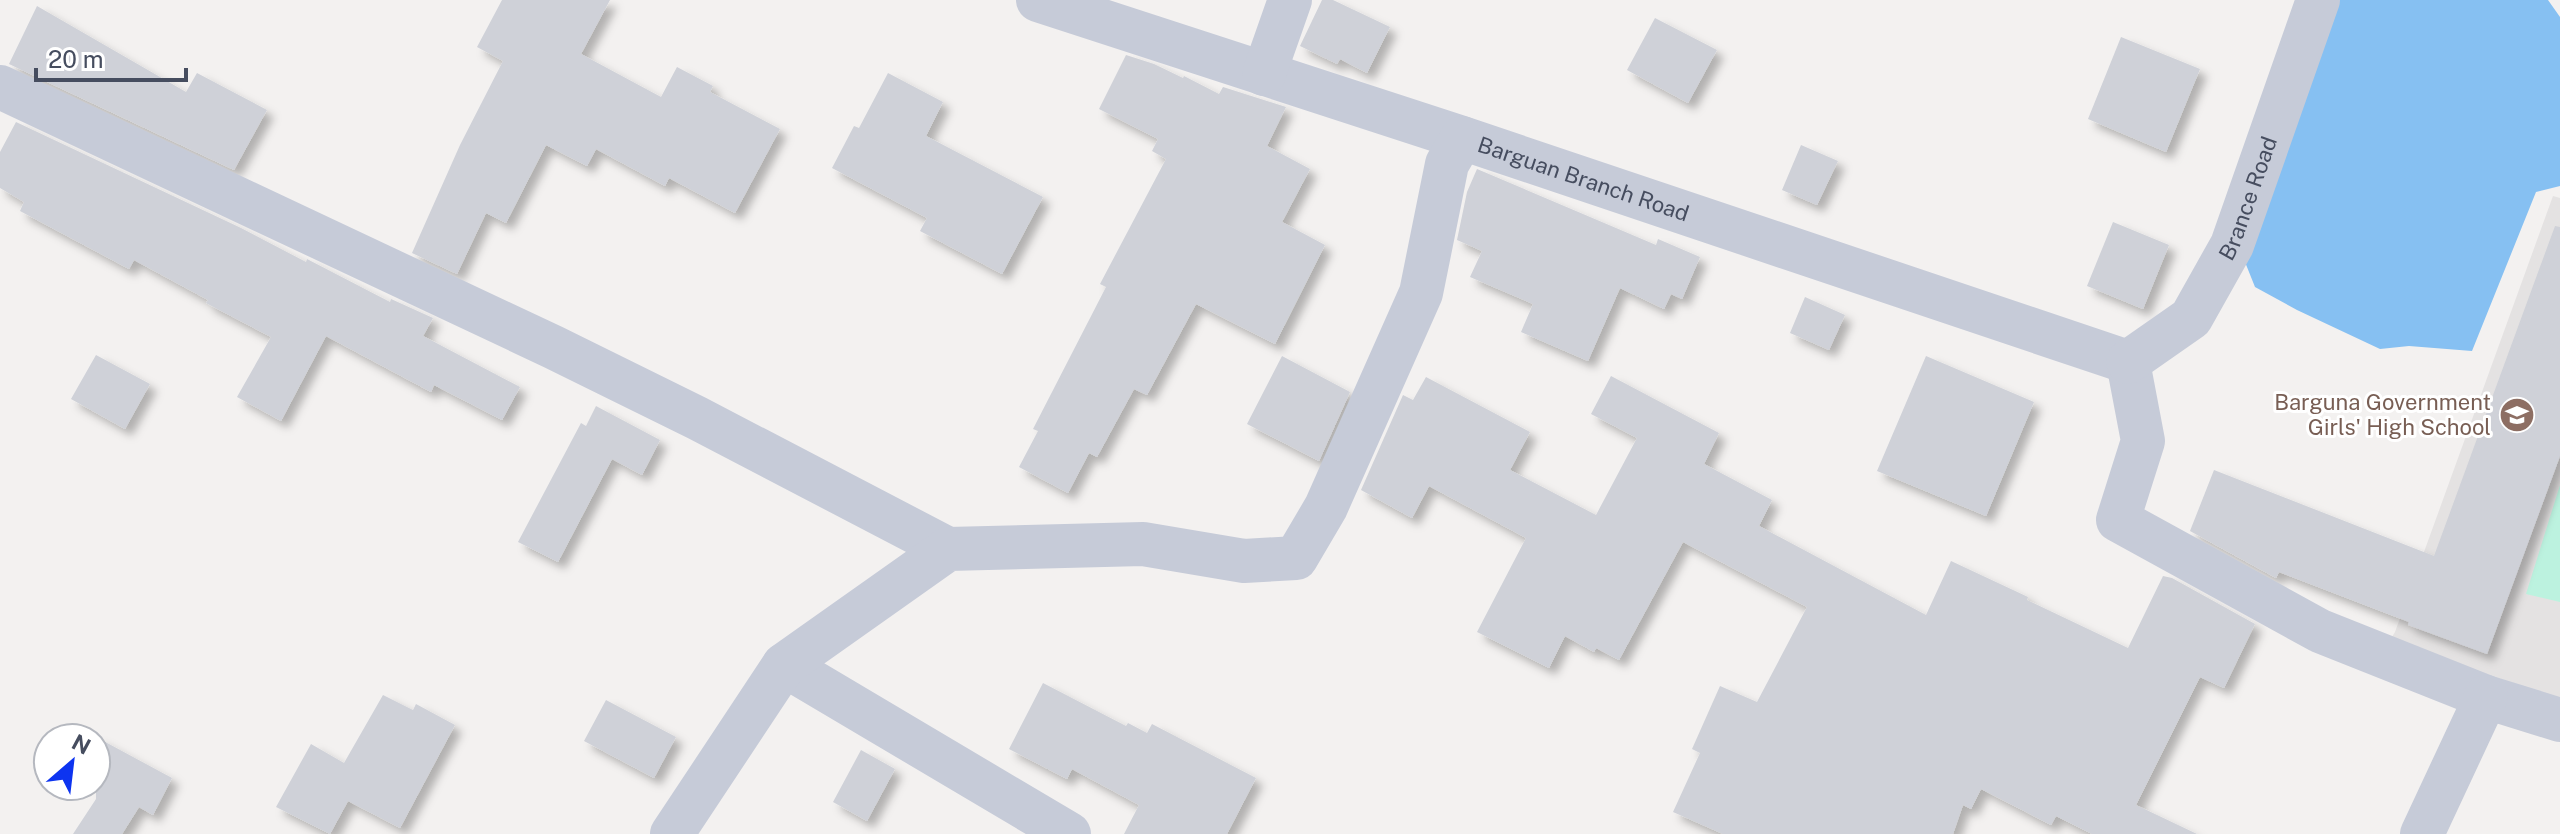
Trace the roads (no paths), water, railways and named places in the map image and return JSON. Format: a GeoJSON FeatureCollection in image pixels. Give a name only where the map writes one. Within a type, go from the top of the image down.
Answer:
{"type":"FeatureCollection","features":[{"type":"Feature","properties":{"kind":"street","name":"Barguan Branch Road"},"geometry":{"type":"LineString","coordinates":[[1038,0],[1462,138],[2128,362]]}},
{"type":"Feature","properties":{"kind":"street"},"geometry":{"type":"LineString","coordinates":[[1264,74],[1290,0]]}},
{"type":"Feature","properties":{"kind":"street","name":"Brance Road"},"geometry":{"type":"LineString","coordinates":[[2128,362],[2191,318],[2232,245],[2318,0]]}},
{"type":"Feature","properties":{"kind":"street"},"geometry":{"type":"LineString","coordinates":[[0,87],[553,347],[948,549],[1143,544],[1244,561],[1296,558],[1326,507],[1421,293],[1447,164],[1462,138]]}},
{"type":"Feature","properties":{"kind":"street"},"geometry":{"type":"LineString","coordinates":[[2128,362],[2143,441],[2118,520],[2320,631],[2486,697],[2560,720]]}},
{"type":"Feature","properties":{"kind":"street"},"geometry":{"type":"LineString","coordinates":[[672,834],[784,665],[948,549]]}},
{"type":"Feature","properties":{"kind":"street"},"geometry":{"type":"LineString","coordinates":[[784,665],[1069,834]]}},
{"type":"Feature","properties":{"kind":"street"},"geometry":{"type":"LineString","coordinates":[[2422,834],[2486,697]]}},
{"type":"Feature","properties":{"kind":"water"},"geometry":{"type":"Polygon","coordinates":[[[2339,0],[2548,0],[2560,17],[2560,186],[2536,192],[2472,351],[2409,346],[2380,349],[2255,287],[2245,262],[2313,57],[2339,0]]]}},
{"type":"Feature","properties":{"kind":"place","name":"Barguna Government Girls' High School"},"geometry":{"type":"Point","coordinates":[2517,415]}}]}
